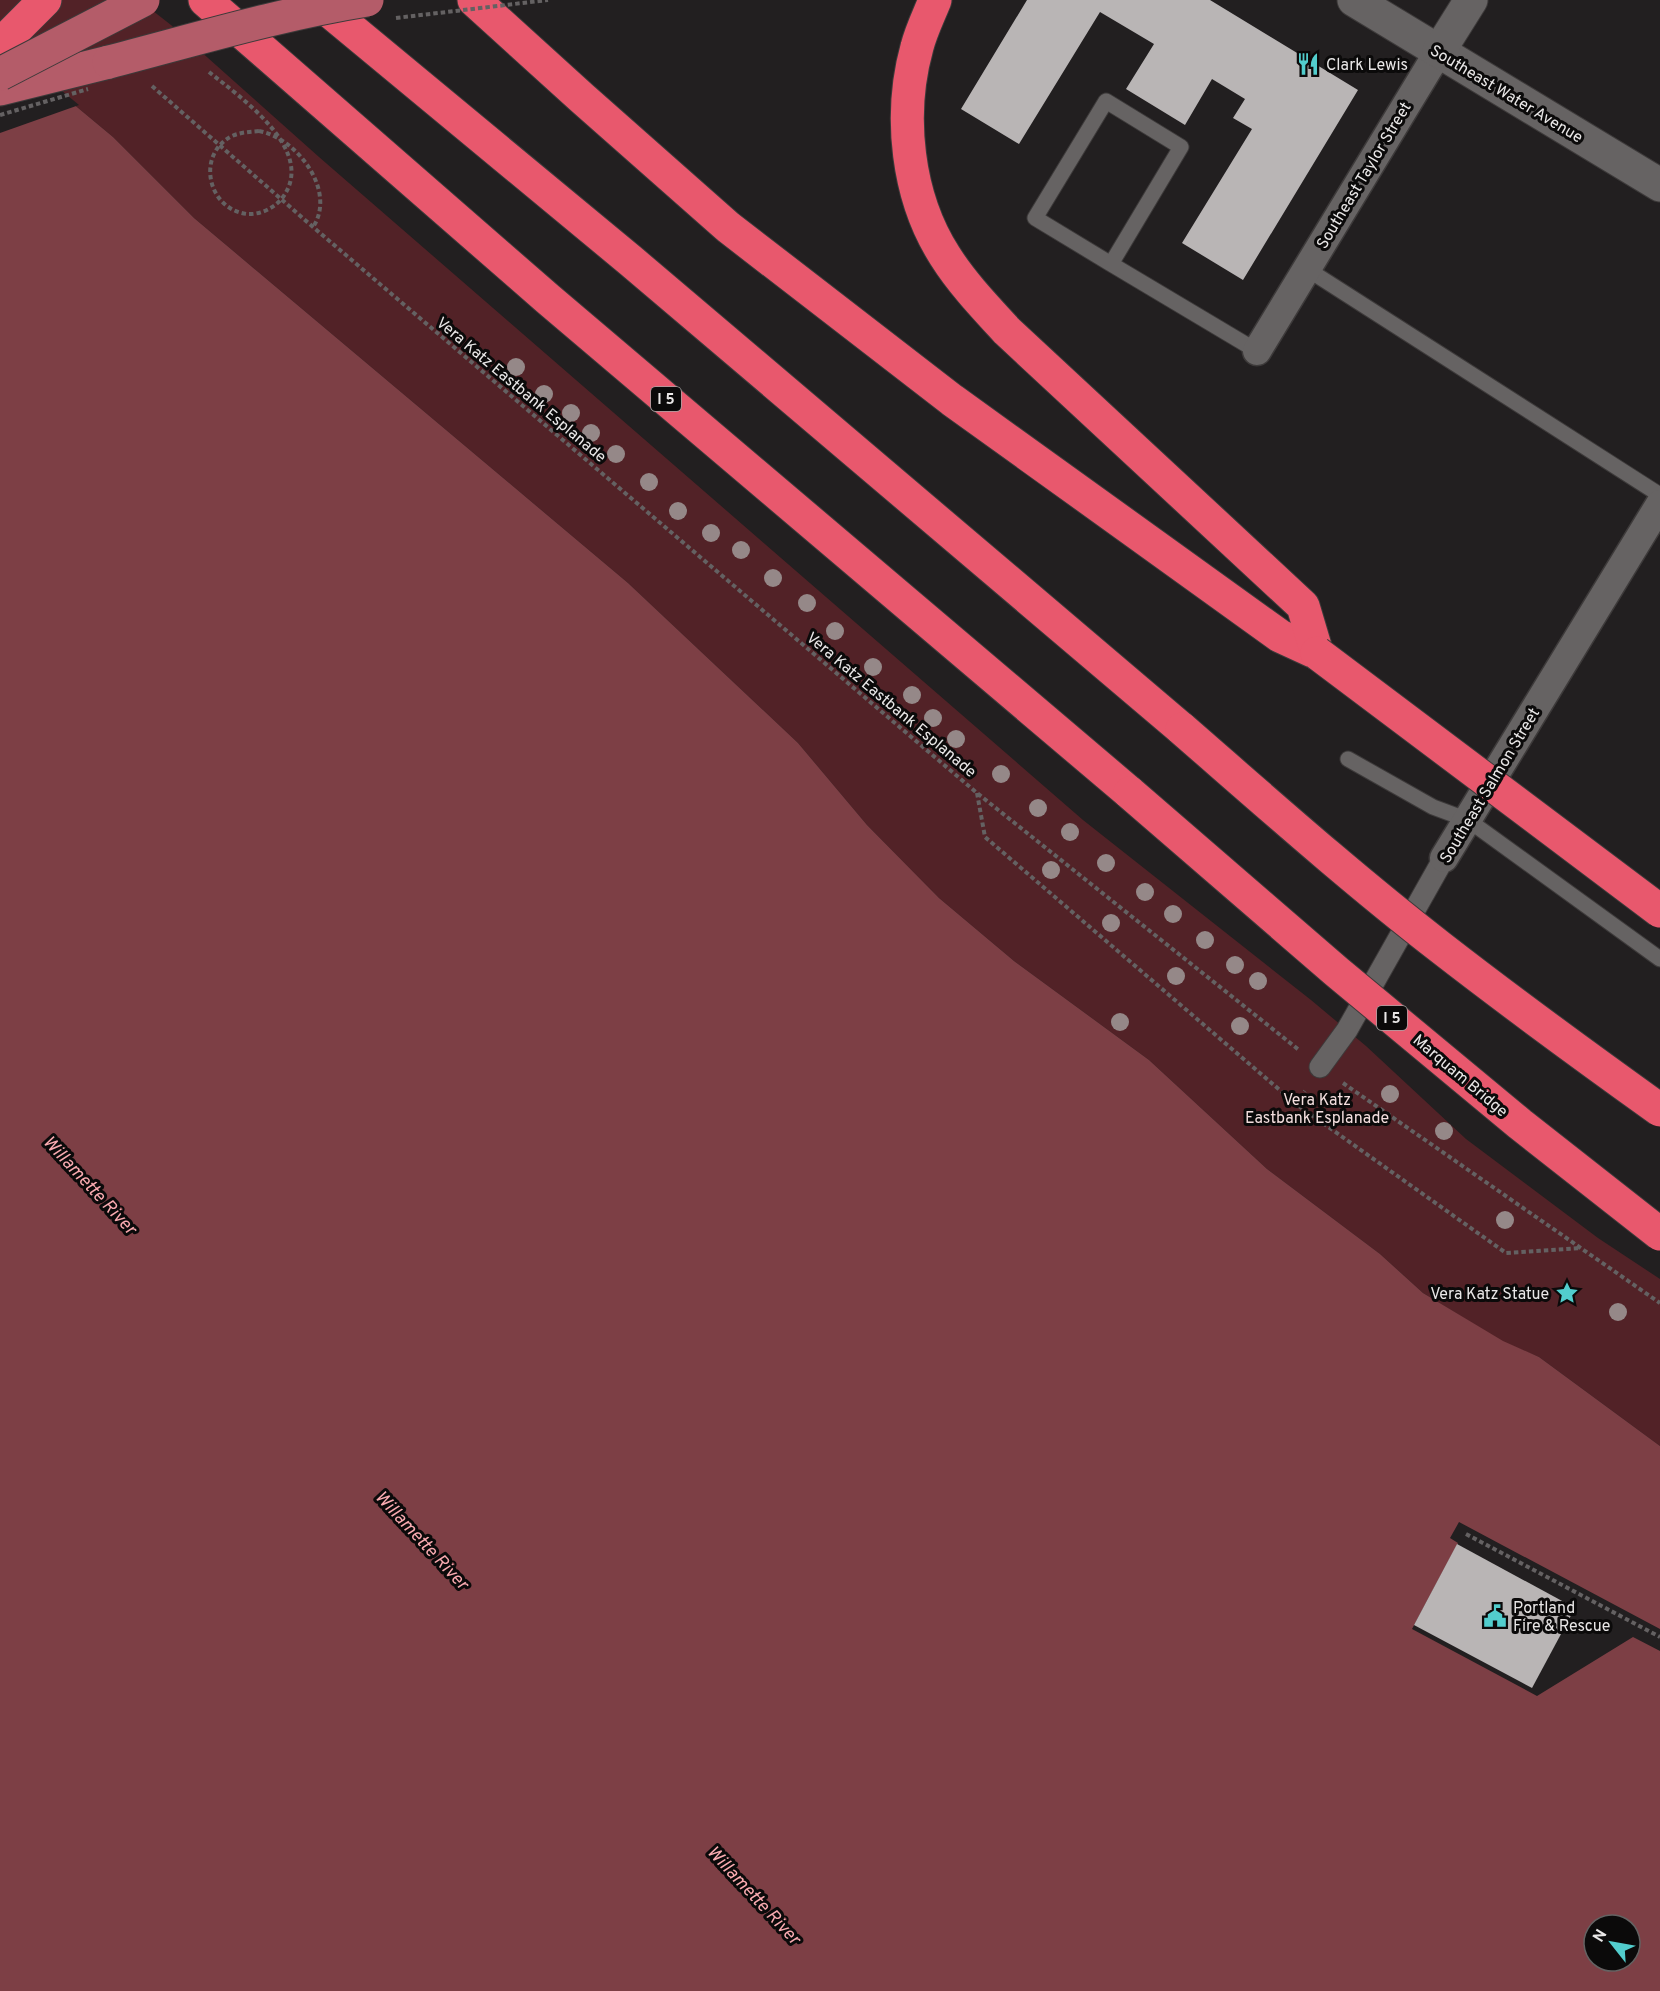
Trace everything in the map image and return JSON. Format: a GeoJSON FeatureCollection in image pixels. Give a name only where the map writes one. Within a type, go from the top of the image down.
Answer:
{"type":"FeatureCollection","features":[{"type":"Feature","properties":{"kind":"highway"},"geometry":{"type":"LineString","coordinates":[[0,45],[45,0]]}},
{"type":"Feature","properties":{"kind":"highway","name":"Marquam Bridge"},"geometry":{"type":"LineString","coordinates":[[206,0],[557,307],[1130,793],[1337,972],[1510,1117],[1660,1234]]}},
{"type":"Feature","properties":{"kind":"highway"},"geometry":{"type":"LineString","coordinates":[[315,0],[631,261],[1310,840],[1438,946],[1571,1047],[1660,1110]]}},
{"type":"Feature","properties":{"kind":"highway"},"geometry":{"type":"LineString","coordinates":[[474,0],[738,234],[952,400],[1280,636],[1317,653],[1660,911]]}},
{"type":"Feature","properties":{"kind":"highway"},"geometry":{"type":"LineString","coordinates":[[935,0],[917,47],[908,94],[908,142],[914,178],[925,216],[944,255],[978,299],[1007,331],[1303,606],[1317,653]]}},
{"type":"Feature","properties":{"kind":"main road"},"geometry":{"type":"LineString","coordinates":[[0,74],[143,0]]}},
{"type":"Feature","properties":{"kind":"main road"},"geometry":{"type":"LineString","coordinates":[[0,89],[247,26],[367,0]]}},
{"type":"Feature","properties":{"kind":"street","name":"Southeast Water Avenue"},"geometry":{"type":"LineString","coordinates":[[1354,0],[1660,185]]}},
{"type":"Feature","properties":{"kind":"street","name":"Southeast Taylor Street"},"geometry":{"type":"LineString","coordinates":[[1257,351],[1471,0]]}},
{"type":"Feature","properties":{"kind":"street","name":"Southeast Salmon Street"},"geometry":{"type":"LineString","coordinates":[[1320,1067],[1347,1030],[1444,858],[1660,504]]}},
{"type":"Feature","properties":{"kind":"lane"},"geometry":{"type":"LineString","coordinates":[[1111,264],[1182,147],[1106,101],[1035,218],[1111,264],[1257,351]]}},
{"type":"Feature","properties":{"kind":"lane"},"geometry":{"type":"LineString","coordinates":[[1307,269],[1660,495]]}},
{"type":"Feature","properties":{"kind":"lane"},"geometry":{"type":"LineString","coordinates":[[1348,759],[1433,807],[1468,820],[1660,959]]}},
{"type":"Feature","properties":{"kind":"path"},"geometry":{"type":"LineString","coordinates":[[206,70],[258,113],[284,144],[291,171],[289,185],[277,205],[259,213],[249,214],[240,213],[222,202],[212,187],[210,167],[217,149],[231,136],[244,132],[267,132],[293,149],[313,174],[320,206],[319,217],[313,227]]}},
{"type":"Feature","properties":{"kind":"path","name":"Vera Katz Eastbank Esplanade"},"geometry":{"type":"LineString","coordinates":[[146,82],[977,793],[1320,1067],[1660,1303]]}},
{"type":"Feature","properties":{"kind":"path","name":"Vera Katz Eastbank Esplanade"},"geometry":{"type":"LineString","coordinates":[[977,793],[985,837],[1296,1104],[1506,1253],[1581,1248]]}},
{"type":"Feature","properties":{"kind":"path"},"geometry":{"type":"LineString","coordinates":[[1466,1534],[1660,1637]]}},
{"type":"Feature","properties":{"kind":"green space","name":"Vera Katz Eastbank Esplanade"},"geometry":{"type":"Polygon","coordinates":[[[0,0],[139,0],[171,25],[319,157],[1083,820],[1311,1000],[1366,1046],[1466,1139],[1598,1238],[1660,1279],[1660,1446],[1539,1357],[1503,1342],[1423,1293],[1380,1254],[1267,1169],[1149,1060],[1014,961],[939,898],[867,825],[798,743],[628,583],[194,218],[113,137],[0,43],[0,0]]]}},
{"type":"Feature","properties":{"kind":"water","name":"Willamette River"},"geometry":{"type":"Polygon","coordinates":[[[0,43],[113,137],[194,218],[628,583],[798,743],[867,825],[939,898],[1014,961],[1149,1060],[1267,1169],[1380,1254],[1423,1293],[1503,1341],[1539,1357],[1660,1446],[1660,1991],[0,1991],[0,43]]]}},
{"type":"Feature","properties":{"kind":"pier"},"geometry":{"type":"Polygon","coordinates":[[[0,40],[2,41],[79,105],[0,133],[0,40]]]}},
{"type":"Feature","properties":{"kind":"pier"},"geometry":{"type":"Polygon","coordinates":[[[1459,1522],[1660,1629],[1660,1651],[1633,1637],[1537,1696],[1412,1629],[1458,1543],[1450,1538],[1459,1522]]]}},
{"type":"Feature","properties":{"kind":"building"},"geometry":{"type":"Polygon","coordinates":[[[1027,0],[1210,0],[1358,90],[1243,280],[1182,243],[1252,129],[1233,118],[1245,99],[1212,79],[1185,125],[1126,89],[1154,44],[1100,12],[1019,144],[961,109],[1027,0]]]}},
{"type":"Feature","properties":{"kind":"building","name":"Portland Fire & Rescue"},"geometry":{"type":"Polygon","coordinates":[[[1457,1544],[1575,1608],[1532,1688],[1414,1625],[1457,1544]]]}},
{"type":"Feature","properties":{"kind":"place","name":"Clark Lewis"},"geometry":{"type":"Point","coordinates":[1308,64]}},
{"type":"Feature","properties":{"kind":"place","name":"Vera Katz Statue"},"geometry":{"type":"Point","coordinates":[1567,1293]}},
{"type":"Feature","properties":{"kind":"place","name":"Portland Fire & Rescue"},"geometry":{"type":"Point","coordinates":[1495,1616]}}]}
